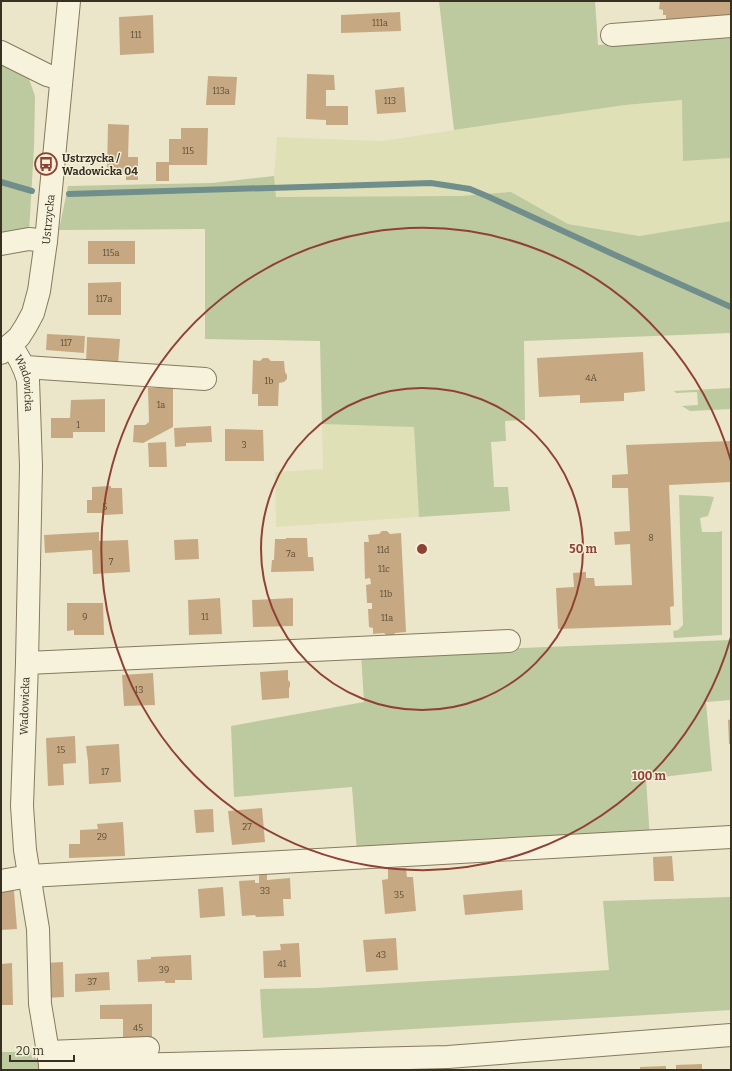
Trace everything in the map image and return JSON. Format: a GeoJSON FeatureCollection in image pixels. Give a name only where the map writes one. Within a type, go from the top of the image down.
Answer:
{"type":"FeatureCollection","features":[{"type":"Feature","properties":{"kind":"street","name":"Ustrzycka"},"geometry":{"type":"LineString","coordinates":[[6,349],[19,337],[33,314],[39,291],[46,241],[69,1]]}},
{"type":"Feature","properties":{"kind":"street"},"geometry":{"type":"LineString","coordinates":[[612,35],[731,26]]}},
{"type":"Feature","properties":{"kind":"street"},"geometry":{"type":"LineString","coordinates":[[1,52],[46,75],[61,79]]}},
{"type":"Feature","properties":{"kind":"street"},"geometry":{"type":"LineString","coordinates":[[1,244],[29,239],[46,241]]}},
{"type":"Feature","properties":{"kind":"street","name":"Wadowicka"},"geometry":{"type":"LineString","coordinates":[[6,349],[20,357],[25,367],[28,380],[31,466],[27,663],[22,806],[25,850],[38,929],[40,1004],[50,1063]]}},
{"type":"Feature","properties":{"kind":"street"},"geometry":{"type":"LineString","coordinates":[[25,367],[205,379]]}},
{"type":"Feature","properties":{"kind":"street"},"geometry":{"type":"LineString","coordinates":[[27,663],[509,640]]}},
{"type":"Feature","properties":{"kind":"street"},"geometry":{"type":"LineString","coordinates":[[1,881],[29,876],[731,837]]}},
{"type":"Feature","properties":{"kind":"street"},"geometry":{"type":"LineString","coordinates":[[50,1063],[448,1056],[731,1035]]}},
{"type":"Feature","properties":{"kind":"street"},"geometry":{"type":"LineString","coordinates":[[50,1063],[148,1048]]}},
{"type":"Feature","properties":{"kind":"green space"},"geometry":{"type":"Polygon","coordinates":[[[439,1],[595,1],[598,45],[731,35],[731,158],[683,161],[682,100],[625,105],[454,130],[439,1]]]}},
{"type":"Feature","properties":{"kind":"green space"},"geometry":{"type":"Polygon","coordinates":[[[1,58],[29,79],[35,96],[34,147],[29,232],[1,237],[1,58]]]}},
{"type":"Feature","properties":{"kind":"green space"},"geometry":{"type":"Polygon","coordinates":[[[683,100],[683,161],[731,158],[731,221],[639,236],[568,224],[511,192],[460,196],[276,197],[274,176],[277,137],[381,141],[625,105],[683,100]]]}},
{"type":"Feature","properties":{"kind":"green space"},"geometry":{"type":"Polygon","coordinates":[[[274,176],[276,197],[460,196],[511,192],[568,224],[639,236],[731,221],[731,333],[524,341],[525,420],[505,421],[506,441],[491,442],[494,487],[508,487],[510,511],[419,517],[414,427],[322,424],[320,341],[205,339],[205,229],[59,230],[68,186],[212,183],[274,176]]]}},
{"type":"Feature","properties":{"kind":"green space"},"geometry":{"type":"Polygon","coordinates":[[[731,388],[731,409],[690,411],[682,406],[698,405],[697,392],[676,393],[674,391],[731,388]]]}},
{"type":"Feature","properties":{"kind":"green space"},"geometry":{"type":"Polygon","coordinates":[[[322,424],[414,426],[419,517],[276,527],[275,472],[323,469],[322,424]]]}},
{"type":"Feature","properties":{"kind":"green space"},"geometry":{"type":"Polygon","coordinates":[[[679,495],[714,497],[708,516],[700,518],[702,532],[722,531],[722,635],[674,638],[673,631],[678,630],[683,625],[679,495]]]}},
{"type":"Feature","properties":{"kind":"green space"},"geometry":{"type":"Polygon","coordinates":[[[731,640],[731,700],[706,702],[712,771],[646,779],[650,839],[357,852],[352,787],[234,797],[231,726],[364,702],[361,654],[731,640]]]}},
{"type":"Feature","properties":{"kind":"green space"},"geometry":{"type":"Polygon","coordinates":[[[731,897],[731,1010],[263,1038],[260,989],[317,988],[609,970],[603,901],[731,897]]]}},
{"type":"Feature","properties":{"kind":"green space"},"geometry":{"type":"Polygon","coordinates":[[[1,1052],[44,1052],[47,1070],[1,1070],[1,1052]]]}},
{"type":"Feature","properties":{"kind":"building"},"geometry":{"type":"Polygon","coordinates":[[[660,1],[731,1],[731,15],[666,20],[666,15],[663,15],[663,10],[659,9],[660,1]]]}},
{"type":"Feature","properties":{"kind":"building"},"geometry":{"type":"Polygon","coordinates":[[[400,12],[401,31],[341,33],[341,15],[400,12]]]}},
{"type":"Feature","properties":{"kind":"building"},"geometry":{"type":"Polygon","coordinates":[[[153,15],[154,53],[120,55],[119,17],[153,15]]]}},
{"type":"Feature","properties":{"kind":"building"},"geometry":{"type":"Polygon","coordinates":[[[307,74],[334,75],[335,90],[326,90],[326,106],[348,106],[348,125],[326,125],[326,120],[306,119],[307,74]]]}},
{"type":"Feature","properties":{"kind":"building"},"geometry":{"type":"Polygon","coordinates":[[[208,76],[237,77],[235,105],[206,105],[208,76]]]}},
{"type":"Feature","properties":{"kind":"building"},"geometry":{"type":"Polygon","coordinates":[[[404,87],[406,112],[377,114],[375,90],[404,87]]]}},
{"type":"Feature","properties":{"kind":"building"},"geometry":{"type":"Polygon","coordinates":[[[108,124],[129,125],[128,157],[138,157],[138,180],[126,180],[126,174],[107,173],[108,124]]]}},
{"type":"Feature","properties":{"kind":"building"},"geometry":{"type":"Polygon","coordinates":[[[181,128],[208,128],[207,165],[169,165],[169,181],[156,181],[156,162],[169,162],[169,139],[181,139],[181,128]]]}},
{"type":"Feature","properties":{"kind":"building"},"geometry":{"type":"Polygon","coordinates":[[[88,241],[135,241],[135,264],[88,264],[88,241]]]}},
{"type":"Feature","properties":{"kind":"building"},"geometry":{"type":"Polygon","coordinates":[[[121,282],[121,315],[88,315],[88,283],[121,282]]]}},
{"type":"Feature","properties":{"kind":"building"},"geometry":{"type":"Polygon","coordinates":[[[47,334],[85,336],[84,353],[46,350],[47,334]]]}},
{"type":"Feature","properties":{"kind":"building"},"geometry":{"type":"Polygon","coordinates":[[[87,337],[120,339],[118,365],[86,363],[87,337]]]}},
{"type":"Feature","properties":{"kind":"building"},"geometry":{"type":"Polygon","coordinates":[[[643,352],[645,391],[624,393],[624,401],[580,403],[580,395],[539,397],[537,358],[643,352]]]}},
{"type":"Feature","properties":{"kind":"building"},"geometry":{"type":"Polygon","coordinates":[[[263,358],[268,358],[271,361],[284,361],[287,379],[284,382],[279,383],[278,406],[258,406],[258,394],[252,394],[253,360],[260,361],[263,358]]]}},
{"type":"Feature","properties":{"kind":"building"},"geometry":{"type":"Polygon","coordinates":[[[148,388],[173,388],[173,427],[143,443],[133,442],[134,425],[145,425],[149,422],[148,388]]]}},
{"type":"Feature","properties":{"kind":"building"},"geometry":{"type":"Polygon","coordinates":[[[105,399],[105,432],[73,432],[73,438],[51,438],[51,418],[70,418],[71,400],[105,399]]]}},
{"type":"Feature","properties":{"kind":"building"},"geometry":{"type":"Polygon","coordinates":[[[211,426],[212,442],[186,443],[186,446],[175,447],[174,428],[211,426]]]}},
{"type":"Feature","properties":{"kind":"building"},"geometry":{"type":"Polygon","coordinates":[[[225,429],[263,430],[264,461],[225,461],[225,429]]]}},
{"type":"Feature","properties":{"kind":"building"},"geometry":{"type":"Polygon","coordinates":[[[731,441],[731,482],[669,485],[674,606],[670,607],[671,625],[558,629],[556,588],[574,587],[573,573],[586,572],[586,578],[594,578],[595,586],[632,585],[630,544],[615,545],[614,532],[630,531],[628,488],[612,488],[612,475],[628,474],[626,445],[731,441]]]}},
{"type":"Feature","properties":{"kind":"building"},"geometry":{"type":"Polygon","coordinates":[[[166,442],[167,467],[149,467],[148,443],[166,442]]]}},
{"type":"Feature","properties":{"kind":"building"},"geometry":{"type":"Polygon","coordinates":[[[111,486],[111,488],[122,488],[123,514],[104,515],[104,513],[87,513],[87,500],[92,500],[92,487],[111,486]]]}},
{"type":"Feature","properties":{"kind":"building"},"geometry":{"type":"Polygon","coordinates":[[[382,531],[387,531],[390,534],[401,533],[406,632],[395,633],[393,636],[387,636],[384,633],[373,634],[373,628],[369,627],[368,609],[372,609],[372,603],[367,603],[366,585],[371,584],[370,578],[365,579],[364,542],[369,542],[368,535],[379,534],[382,531]]]}},
{"type":"Feature","properties":{"kind":"building"},"geometry":{"type":"Polygon","coordinates":[[[99,532],[99,541],[128,540],[130,572],[93,574],[92,550],[45,553],[44,535],[99,532]]]}},
{"type":"Feature","properties":{"kind":"building"},"geometry":{"type":"Polygon","coordinates":[[[307,538],[308,557],[313,557],[314,571],[271,572],[272,560],[274,560],[275,539],[307,538]]]}},
{"type":"Feature","properties":{"kind":"building"},"geometry":{"type":"Polygon","coordinates":[[[198,539],[199,559],[175,560],[174,540],[198,539]]]}},
{"type":"Feature","properties":{"kind":"building"},"geometry":{"type":"Polygon","coordinates":[[[220,598],[222,634],[189,635],[188,600],[220,598]]]}},
{"type":"Feature","properties":{"kind":"building"},"geometry":{"type":"Polygon","coordinates":[[[293,598],[293,626],[253,627],[252,600],[293,598]]]}},
{"type":"Feature","properties":{"kind":"building"},"geometry":{"type":"Polygon","coordinates":[[[67,603],[103,603],[104,635],[74,635],[74,630],[67,631],[67,603]]]}},
{"type":"Feature","properties":{"kind":"building"},"geometry":{"type":"Polygon","coordinates":[[[288,670],[288,680],[290,682],[289,698],[262,700],[260,672],[288,670]]]}},
{"type":"Feature","properties":{"kind":"building"},"geometry":{"type":"Polygon","coordinates":[[[153,673],[155,705],[124,706],[122,675],[153,673]]]}},
{"type":"Feature","properties":{"kind":"building"},"geometry":{"type":"Polygon","coordinates":[[[731,719],[731,744],[729,744],[728,720],[731,719]]]}},
{"type":"Feature","properties":{"kind":"building"},"geometry":{"type":"Polygon","coordinates":[[[75,736],[76,763],[63,764],[64,785],[48,786],[46,738],[75,736]]]}},
{"type":"Feature","properties":{"kind":"building"},"geometry":{"type":"Polygon","coordinates":[[[119,744],[121,782],[89,784],[86,746],[119,744]]]}},
{"type":"Feature","properties":{"kind":"building"},"geometry":{"type":"Polygon","coordinates":[[[262,808],[265,842],[232,845],[228,811],[262,808]]]}},
{"type":"Feature","properties":{"kind":"building"},"geometry":{"type":"Polygon","coordinates":[[[213,809],[214,832],[196,833],[194,810],[213,809]]]}},
{"type":"Feature","properties":{"kind":"building"},"geometry":{"type":"Polygon","coordinates":[[[123,822],[125,856],[69,858],[69,844],[80,844],[80,830],[98,829],[97,824],[123,822]]]}},
{"type":"Feature","properties":{"kind":"building"},"geometry":{"type":"Polygon","coordinates":[[[672,856],[674,881],[654,881],[653,857],[672,856]]]}},
{"type":"Feature","properties":{"kind":"building"},"geometry":{"type":"Polygon","coordinates":[[[406,868],[407,877],[413,877],[416,911],[385,914],[382,880],[388,879],[388,869],[406,868]]]}},
{"type":"Feature","properties":{"kind":"building"},"geometry":{"type":"Polygon","coordinates":[[[267,874],[267,880],[290,878],[291,899],[283,899],[284,916],[242,916],[239,881],[255,880],[255,883],[259,883],[259,875],[267,874]]]}},
{"type":"Feature","properties":{"kind":"building"},"geometry":{"type":"Polygon","coordinates":[[[223,887],[225,916],[200,918],[198,889],[223,887]]]}},
{"type":"Feature","properties":{"kind":"building"},"geometry":{"type":"Polygon","coordinates":[[[522,890],[523,910],[465,915],[463,895],[522,890]]]}},
{"type":"Feature","properties":{"kind":"building"},"geometry":{"type":"Polygon","coordinates":[[[1,891],[14,891],[17,929],[1,930],[1,891]]]}},
{"type":"Feature","properties":{"kind":"building"},"geometry":{"type":"Polygon","coordinates":[[[396,938],[398,970],[366,972],[363,940],[396,938]]]}},
{"type":"Feature","properties":{"kind":"building"},"geometry":{"type":"Polygon","coordinates":[[[299,943],[301,977],[264,978],[263,951],[281,950],[280,944],[299,943]]]}},
{"type":"Feature","properties":{"kind":"building"},"geometry":{"type":"Polygon","coordinates":[[[191,955],[192,980],[175,980],[175,983],[165,983],[165,981],[138,982],[137,960],[151,959],[151,957],[191,955]]]}},
{"type":"Feature","properties":{"kind":"building"},"geometry":{"type":"Polygon","coordinates":[[[63,962],[64,997],[45,998],[44,963],[63,962]]]}},
{"type":"Feature","properties":{"kind":"building"},"geometry":{"type":"Polygon","coordinates":[[[12,963],[13,1005],[1,1005],[1,964],[12,963]]]}},
{"type":"Feature","properties":{"kind":"building"},"geometry":{"type":"Polygon","coordinates":[[[109,972],[110,990],[75,992],[75,974],[109,972]]]}},
{"type":"Feature","properties":{"kind":"building"},"geometry":{"type":"Polygon","coordinates":[[[152,1004],[152,1037],[123,1037],[123,1019],[100,1019],[100,1005],[152,1004]]]}},
{"type":"Feature","properties":{"kind":"building"},"geometry":{"type":"Polygon","coordinates":[[[702,1064],[702,1070],[676,1070],[676,1065],[702,1064]]]}},
{"type":"Feature","properties":{"kind":"building"},"geometry":{"type":"Polygon","coordinates":[[[666,1066],[666,1070],[640,1070],[640,1067],[666,1066]]]}},
{"type":"Feature","properties":{"kind":"waterway"},"geometry":{"type":"LineString","coordinates":[[1,182],[32,191]]}},
{"type":"Feature","properties":{"kind":"waterway"},"geometry":{"type":"LineString","coordinates":[[69,194],[431,183],[470,189],[731,307]]}},
{"type":"Feature","properties":{"kind":"place","name":"Ustrzycka / Wadowicka 04"},"geometry":{"type":"Point","coordinates":[46,164]}}]}
